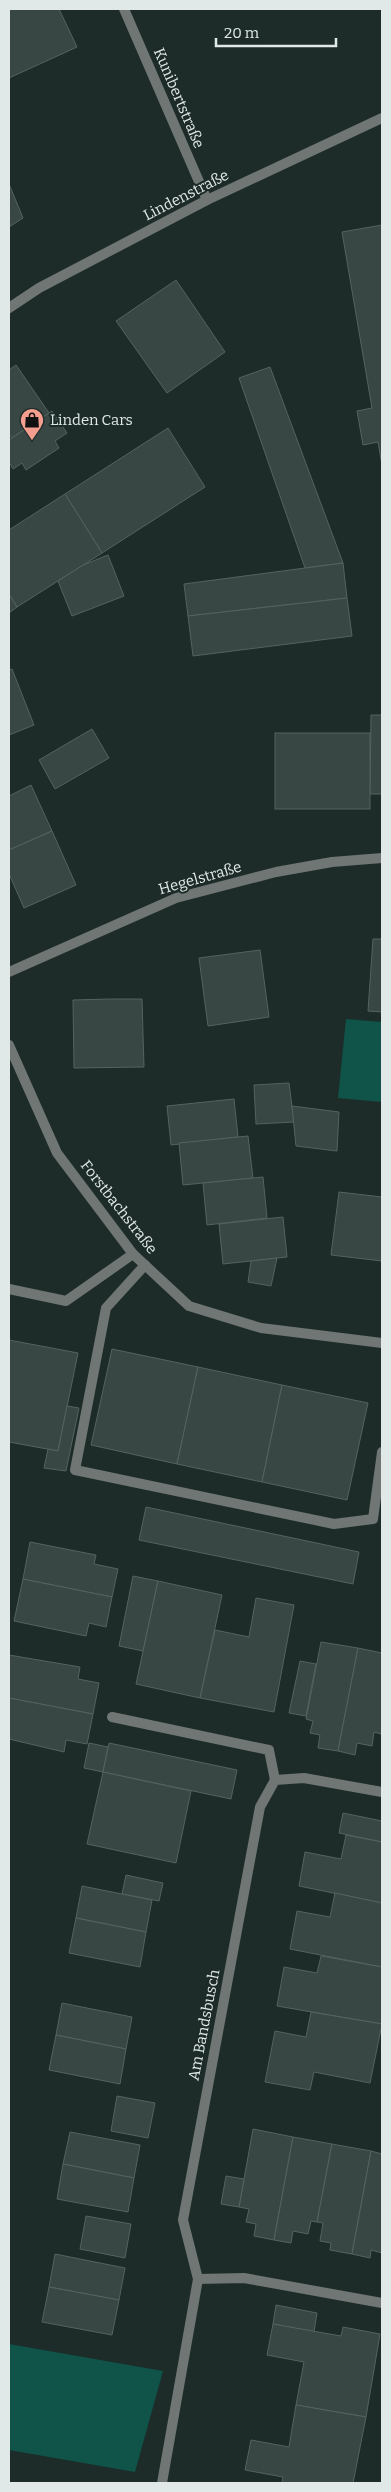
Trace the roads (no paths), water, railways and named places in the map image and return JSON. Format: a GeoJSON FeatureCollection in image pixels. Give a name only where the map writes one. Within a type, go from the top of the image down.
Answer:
{"type":"FeatureCollection","features":[{"type":"Feature","properties":{"kind":"street","name":"Kunibertstraße"},"geometry":{"type":"LineString","coordinates":[[124,9],[207,200]]}},
{"type":"Feature","properties":{"kind":"street","name":"Lindenstraße"},"geometry":{"type":"LineString","coordinates":[[9,308],[40,288],[207,200],[382,118]]}},
{"type":"Feature","properties":{"kind":"street","name":"Hegelstraße"},"geometry":{"type":"LineString","coordinates":[[9,972],[176,898],[276,872],[332,862],[382,858]]}},
{"type":"Feature","properties":{"kind":"street","name":"Forstbachstraße"},"geometry":{"type":"LineString","coordinates":[[9,1045],[57,1153],[133,1254],[189,1306],[261,1328],[382,1344]]}},
{"type":"Feature","properties":{"kind":"street"},"geometry":{"type":"LineString","coordinates":[[9,1289],[66,1301],[133,1254]]}},
{"type":"Feature","properties":{"kind":"street"},"geometry":{"type":"LineString","coordinates":[[145,1266],[106,1308],[75,1470],[334,1524],[372,1518],[382,1452]]}},
{"type":"Feature","properties":{"kind":"street"},"geometry":{"type":"LineString","coordinates":[[112,1717],[269,1750],[275,1780],[304,1778],[382,1792]]}},
{"type":"Feature","properties":{"kind":"street","name":"Am Bandsbusch"},"geometry":{"type":"LineString","coordinates":[[162,2483],[198,2279],[183,2220],[260,1807],[275,1780]]}},
{"type":"Feature","properties":{"kind":"street"},"geometry":{"type":"LineString","coordinates":[[198,2279],[244,2278],[382,2303]]}},
{"type":"Feature","properties":{"kind":"place","name":"Linden Cars"},"geometry":{"type":"Point","coordinates":[32,441]}}]}
